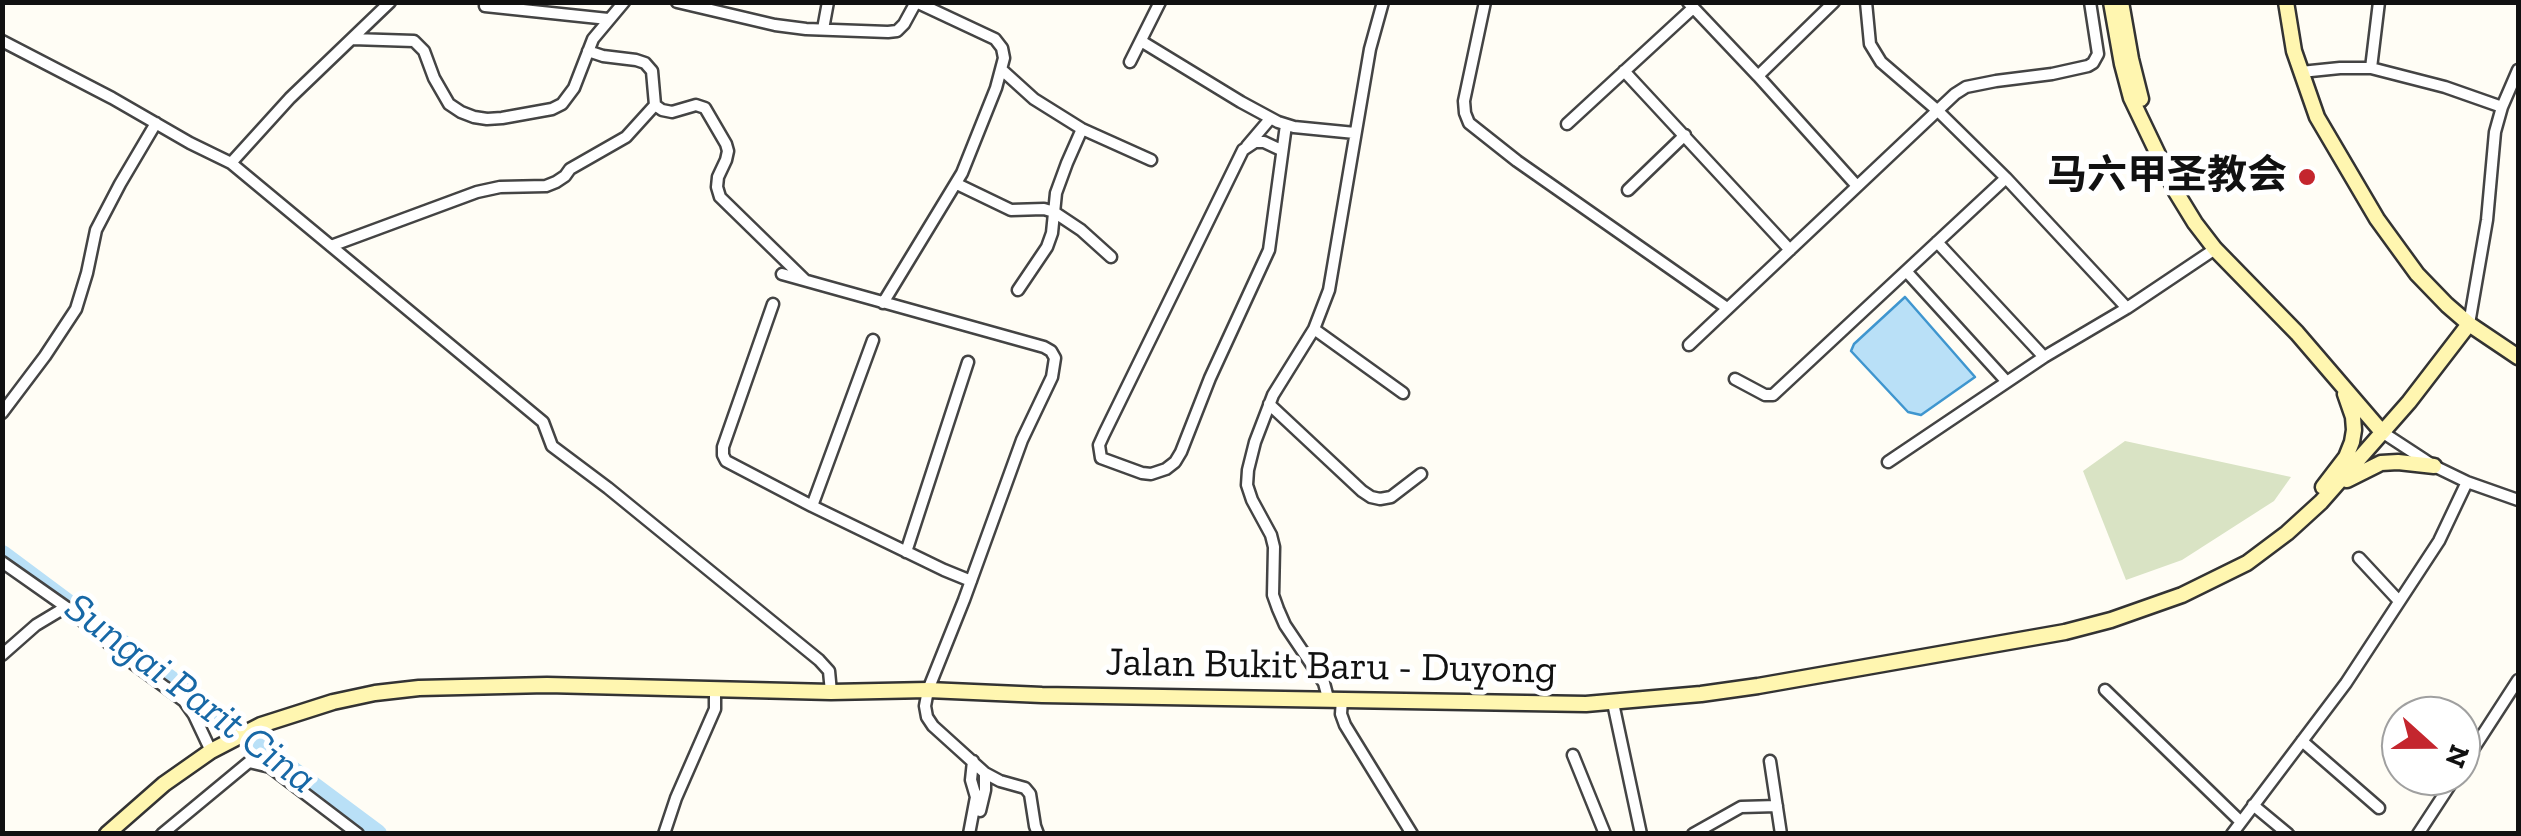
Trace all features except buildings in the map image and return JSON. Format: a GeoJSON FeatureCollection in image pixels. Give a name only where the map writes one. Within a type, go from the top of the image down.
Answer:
{"type":"FeatureCollection","features":[{"type":"Feature","properties":{"kind":"main road"},"geometry":{"type":"LineString","coordinates":[[2110,2],[2132,98],[2186,207],[2215,248],[2339,380],[2382,432]]}},
{"type":"Feature","properties":{"kind":"main road"},"geometry":{"type":"LineString","coordinates":[[2121,2],[2131,59],[2157,153]]}},
{"type":"Feature","properties":{"kind":"main road"},"geometry":{"type":"LineString","coordinates":[[2286,2],[2294,51],[2317,117],[2376,219],[2417,274],[2469,324],[2518,357]]}},
{"type":"Feature","properties":{"kind":"main road","name":"Jalan Bukit Baru - Duyong"},"geometry":{"type":"LineString","coordinates":[[107,834],[164,784],[216,748],[261,725],[333,702],[419,688],[528,685],[831,692],[928,690],[1442,703],[1613,703],[1758,686],[2065,632],[2182,595],[2247,563],[2287,534],[2409,402],[2469,324]]}},
{"type":"Feature","properties":{"kind":"main road"},"geometry":{"type":"LineString","coordinates":[[2287,534],[2346,457],[2352,442],[2353,417],[2339,380]]}},
{"type":"Feature","properties":{"kind":"main road"},"geometry":{"type":"LineString","coordinates":[[2333,488],[2381,463],[2434,466]]}},
{"type":"Feature","properties":{"kind":"street"},"geometry":{"type":"LineString","coordinates":[[231,163],[276,112],[390,2]]}},
{"type":"Feature","properties":{"kind":"street"},"geometry":{"type":"LineString","coordinates":[[352,39],[414,42],[424,52],[449,104],[461,112],[487,119],[562,104],[574,88],[588,50],[624,2]]}},
{"type":"Feature","properties":{"kind":"street"},"geometry":{"type":"LineString","coordinates":[[677,2],[775,25],[897,31],[916,2],[995,39],[1002,48],[1002,70],[970,156],[883,304]]}},
{"type":"Feature","properties":{"kind":"street"},"geometry":{"type":"LineString","coordinates":[[824,30],[828,2]]}},
{"type":"Feature","properties":{"kind":"street"},"geometry":{"type":"LineString","coordinates":[[1130,62],[1160,2]]}},
{"type":"Feature","properties":{"kind":"street"},"geometry":{"type":"LineString","coordinates":[[1383,2],[1370,49],[1330,290],[1314,330],[1270,404],[1248,470],[1248,485],[1274,546],[1274,595],[1285,625],[1335,699],[1345,725],[1412,834]]}},
{"type":"Feature","properties":{"kind":"street"},"geometry":{"type":"LineString","coordinates":[[1485,2],[1464,101],[1469,123],[1728,308]]}},
{"type":"Feature","properties":{"kind":"street"},"geometry":{"type":"LineString","coordinates":[[1758,76],[1834,2]]}},
{"type":"Feature","properties":{"kind":"street"},"geometry":{"type":"LineString","coordinates":[[1866,2],[1874,54],[2006,178],[2127,308]]}},
{"type":"Feature","properties":{"kind":"street"},"geometry":{"type":"LineString","coordinates":[[1689,344],[1966,87],[2088,66],[2098,54],[2090,2]]}},
{"type":"Feature","properties":{"kind":"street"},"geometry":{"type":"LineString","coordinates":[[2371,68],[2379,2]]}},
{"type":"Feature","properties":{"kind":"street"},"geometry":{"type":"LineString","coordinates":[[485,6],[608,19]]}},
{"type":"Feature","properties":{"kind":"street"},"geometry":{"type":"LineString","coordinates":[[1566,124],[1690,6],[1857,186]]}},
{"type":"Feature","properties":{"kind":"street"},"geometry":{"type":"LineString","coordinates":[[2,41],[231,163],[543,422],[552,446],[819,660],[829,672],[831,692]]}},
{"type":"Feature","properties":{"kind":"street"},"geometry":{"type":"LineString","coordinates":[[1141,42],[1286,125],[1355,133]]}},
{"type":"Feature","properties":{"kind":"street"},"geometry":{"type":"LineString","coordinates":[[588,50],[645,63],[652,71],[655,105]]}},
{"type":"Feature","properties":{"kind":"street"},"geometry":{"type":"LineString","coordinates":[[2301,72],[2371,68],[2445,86],[2502,107]]}},
{"type":"Feature","properties":{"kind":"street"},"geometry":{"type":"LineString","coordinates":[[1002,70],[1034,99],[1082,128],[1152,160]]}},
{"type":"Feature","properties":{"kind":"street"},"geometry":{"type":"LineString","coordinates":[[2469,324],[2487,220],[2495,132],[2518,70]]}},
{"type":"Feature","properties":{"kind":"street"},"geometry":{"type":"LineString","coordinates":[[1624,71],[1790,250]]}},
{"type":"Feature","properties":{"kind":"street"},"geometry":{"type":"LineString","coordinates":[[331,246],[477,192],[556,182],[570,168],[626,137],[655,105]]}},
{"type":"Feature","properties":{"kind":"street"},"geometry":{"type":"LineString","coordinates":[[655,105],[672,112],[696,105],[705,108],[728,151],[718,177],[720,197],[808,283]]}},
{"type":"Feature","properties":{"kind":"street"},"geometry":{"type":"LineString","coordinates":[[1270,118],[1244,150],[1104,434],[1100,445],[1102,458],[1142,474],[1152,474],[1166,469],[1181,452],[1269,250],[1286,125]]}},
{"type":"Feature","properties":{"kind":"street"},"geometry":{"type":"LineString","coordinates":[[2,413],[76,309],[88,274],[96,230],[156,123]]}},
{"type":"Feature","properties":{"kind":"street"},"geometry":{"type":"LineString","coordinates":[[1018,290],[1047,248],[1056,193],[1082,128]]}},
{"type":"Feature","properties":{"kind":"street"},"geometry":{"type":"LineString","coordinates":[[1628,190],[1685,135]]}},
{"type":"Feature","properties":{"kind":"street"},"geometry":{"type":"LineString","coordinates":[[1244,150],[1256,142],[1280,150]]}},
{"type":"Feature","properties":{"kind":"street"},"geometry":{"type":"LineString","coordinates":[[1735,378],[1765,395],[1773,395],[2006,178]]}},
{"type":"Feature","properties":{"kind":"street"},"geometry":{"type":"LineString","coordinates":[[956,184],[1011,210],[1054,212],[1110,257]]}},
{"type":"Feature","properties":{"kind":"street"},"geometry":{"type":"LineString","coordinates":[[1937,242],[2044,358]]}},
{"type":"Feature","properties":{"kind":"street"},"geometry":{"type":"LineString","coordinates":[[1888,462],[2215,248]]}},
{"type":"Feature","properties":{"kind":"street"},"geometry":{"type":"LineString","coordinates":[[1906,271],[2007,382]]}},
{"type":"Feature","properties":{"kind":"street"},"geometry":{"type":"LineString","coordinates":[[782,274],[1044,347],[1056,358],[925,706],[926,717],[985,773],[1030,794],[1038,834]]}},
{"type":"Feature","properties":{"kind":"street"},"geometry":{"type":"LineString","coordinates":[[773,304],[724,442],[723,455],[733,466],[812,506],[971,580]]}},
{"type":"Feature","properties":{"kind":"street"},"geometry":{"type":"LineString","coordinates":[[1314,330],[1403,393]]}},
{"type":"Feature","properties":{"kind":"street"},"geometry":{"type":"LineString","coordinates":[[812,506],[872,340]]}},
{"type":"Feature","properties":{"kind":"street"},"geometry":{"type":"LineString","coordinates":[[906,552],[968,362]]}},
{"type":"Feature","properties":{"kind":"street"},"geometry":{"type":"LineString","coordinates":[[1270,404],[1372,496],[1391,498],[1421,474]]}},
{"type":"Feature","properties":{"kind":"street"},"geometry":{"type":"LineString","coordinates":[[2382,432],[2434,466],[2518,500]]}},
{"type":"Feature","properties":{"kind":"street"},"geometry":{"type":"LineString","coordinates":[[2232,834],[2346,683],[2440,541],[2467,482]]}},
{"type":"Feature","properties":{"kind":"street"},"geometry":{"type":"LineString","coordinates":[[2359,558],[2400,601]]}},
{"type":"Feature","properties":{"kind":"street"},"geometry":{"type":"LineString","coordinates":[[2,562],[184,701],[216,748]]}},
{"type":"Feature","properties":{"kind":"street"},"geometry":{"type":"LineString","coordinates":[[2,655],[36,625],[66,608]]}},
{"type":"Feature","properties":{"kind":"street"},"geometry":{"type":"LineString","coordinates":[[2481,737],[2518,680]]}},
{"type":"Feature","properties":{"kind":"street"},"geometry":{"type":"LineString","coordinates":[[664,834],[715,709],[716,690]]}},
{"type":"Feature","properties":{"kind":"street"},"geometry":{"type":"LineString","coordinates":[[2105,690],[2241,822]]}},
{"type":"Feature","properties":{"kind":"street"},"geometry":{"type":"LineString","coordinates":[[1613,703],[1641,834]]}},
{"type":"Feature","properties":{"kind":"street"},"geometry":{"type":"LineString","coordinates":[[2302,741],[2379,808]]}},
{"type":"Feature","properties":{"kind":"street"},"geometry":{"type":"LineString","coordinates":[[1574,755],[1605,834]]}},
{"type":"Feature","properties":{"kind":"street"},"geometry":{"type":"LineString","coordinates":[[972,834],[974,761]]}},
{"type":"Feature","properties":{"kind":"street"},"geometry":{"type":"LineString","coordinates":[[162,834],[249,762],[270,768],[358,834]]}},
{"type":"Feature","properties":{"kind":"street"},"geometry":{"type":"LineString","coordinates":[[1770,762],[1782,834]]}},
{"type":"Feature","properties":{"kind":"street"},"geometry":{"type":"LineString","coordinates":[[972,834],[985,790],[985,773]]}},
{"type":"Feature","properties":{"kind":"street"},"geometry":{"type":"LineString","coordinates":[[2418,834],[2443,796]]}},
{"type":"Feature","properties":{"kind":"street"},"geometry":{"type":"LineString","coordinates":[[1693,834],[1741,807],[1777,806]]}},
{"type":"Feature","properties":{"kind":"street"},"geometry":{"type":"LineString","coordinates":[[2253,806],[2288,834]]}},
{"type":"Feature","properties":{"kind":"green space"},"geometry":{"type":"Polygon","coordinates":[[[2125,441],[2291,477],[2274,501],[2182,560],[2126,580],[2083,471],[2125,441]]]}},
{"type":"Feature","properties":{"kind":"water"},"geometry":{"type":"Polygon","coordinates":[[[1905,297],[1975,377],[1921,415],[1908,412],[1851,351],[1905,297]]]}},
{"type":"Feature","properties":{"kind":"waterway","name":"Sungai Parit Cina"},"geometry":{"type":"LineString","coordinates":[[2,555],[377,834]]}},
{"type":"Feature","properties":{"kind":"place","name":"马六甲圣教会"},"geometry":{"type":"Point","coordinates":[2307,177]}}]}
